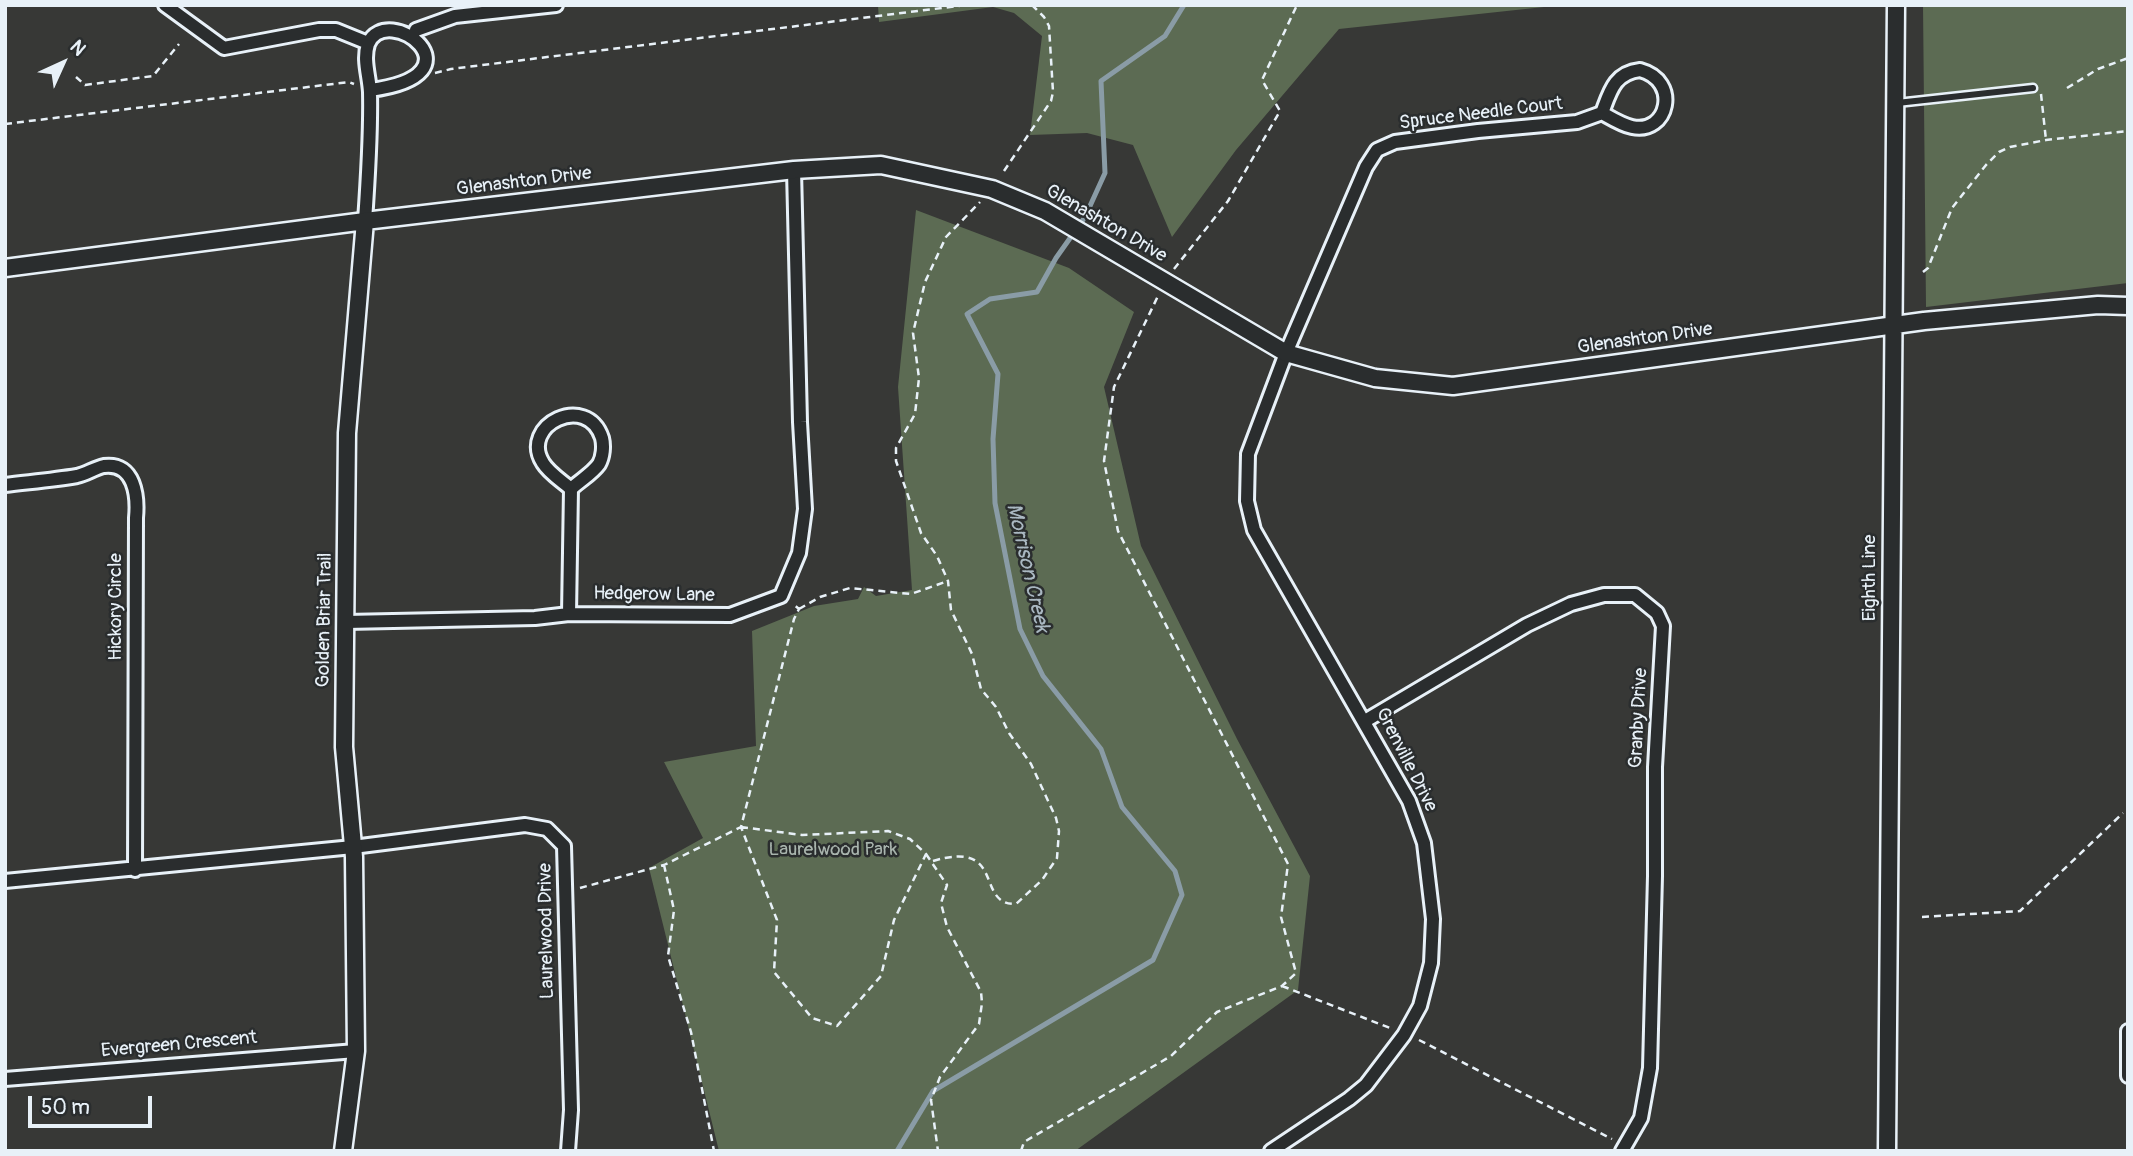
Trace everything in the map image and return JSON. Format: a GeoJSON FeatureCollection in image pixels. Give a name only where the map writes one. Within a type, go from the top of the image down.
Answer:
{"type":"FeatureCollection","features":[{"type":"Feature","properties":{"kind":"street"},"geometry":{"type":"LineString","coordinates":[[165,5],[224,48],[328,30],[336,30],[368,43],[375,30],[387,21],[406,23],[416,30],[424,41],[426,53],[422,68],[410,79],[370,90]]}},
{"type":"Feature","properties":{"kind":"street"},"geometry":{"type":"LineString","coordinates":[[416,30],[455,16],[556,5]]}},
{"type":"Feature","properties":{"kind":"street","name":"Eighth Line"},"geometry":{"type":"LineString","coordinates":[[1887,1151],[1896,5]]}},
{"type":"Feature","properties":{"kind":"street","name":"Golden Briar Trail"},"geometry":{"type":"LineString","coordinates":[[343,1151],[356,1051],[353,847],[344,747],[347,433],[365,221],[370,90],[365,62],[368,43]]}},
{"type":"Feature","properties":{"kind":"street"},"geometry":{"type":"LineString","coordinates":[[1630,71],[1649,73],[1663,86],[1666,95],[1662,113],[1649,125],[1631,127],[1602,113],[1614,82],[1630,71]]}},
{"type":"Feature","properties":{"kind":"street","name":"Spruce Needle Court"},"geometry":{"type":"LineString","coordinates":[[1286,354],[1366,167],[1377,150],[1395,142],[1577,122],[1602,113]]}},
{"type":"Feature","properties":{"kind":"street","name":"Glenashton Drive"},"geometry":{"type":"LineString","coordinates":[[5,268],[365,221],[794,170],[881,165],[992,189],[1045,211],[1286,354],[1375,378],[1453,386],[1893,324],[2098,305],[2128,306]]}},
{"type":"Feature","properties":{"kind":"street","name":"Hedgerow Lane"},"geometry":{"type":"LineString","coordinates":[[346,622],[535,618],[569,614],[730,615],[781,596],[799,553],[805,509],[800,422],[794,170]]}},
{"type":"Feature","properties":{"kind":"street","name":"Grenville Drive"},"geometry":{"type":"LineString","coordinates":[[1271,1151],[1366,1085],[1404,1035],[1420,1006],[1431,963],[1433,919],[1424,843],[1409,801],[1254,530],[1247,501],[1248,454],[1286,354]]}},
{"type":"Feature","properties":{"kind":"street"},"geometry":{"type":"LineString","coordinates":[[569,614],[570,489],[541,461],[538,450],[545,428],[554,420],[578,416],[597,429],[603,440],[603,452],[600,463],[592,472],[570,489]]}},
{"type":"Feature","properties":{"kind":"street","name":"Hickory Circle"},"geometry":{"type":"LineString","coordinates":[[5,485],[81,475],[103,466],[123,470],[132,482],[138,498],[135,870]]}},
{"type":"Feature","properties":{"kind":"street","name":"Granby Drive"},"geometry":{"type":"LineString","coordinates":[[1365,721],[1527,625],[1571,604],[1604,595],[1636,595],[1657,613],[1663,626],[1655,767],[1650,1068],[1641,1118],[1623,1149]]}},
{"type":"Feature","properties":{"kind":"street","name":"Laurelwood Drive"},"geometry":{"type":"LineString","coordinates":[[353,847],[525,825],[547,829],[564,846],[571,1110],[568,1151]]}},
{"type":"Feature","properties":{"kind":"street"},"geometry":{"type":"LineString","coordinates":[[5,881],[353,847]]}},
{"type":"Feature","properties":{"kind":"street"},"geometry":{"type":"LineString","coordinates":[[2128,1031],[2128,1076]]}},
{"type":"Feature","properties":{"kind":"street","name":"Evergreen Crescent"},"geometry":{"type":"LineString","coordinates":[[5,1079],[356,1051]]}},
{"type":"Feature","properties":{"kind":"lane"},"geometry":{"type":"LineString","coordinates":[[1895,103],[2037,89]]}},
{"type":"Feature","properties":{"kind":"path"},"geometry":{"type":"LineString","coordinates":[[911,5],[914,12]]}},
{"type":"Feature","properties":{"kind":"path"},"geometry":{"type":"LineString","coordinates":[[410,79],[451,69],[966,5]]}},
{"type":"Feature","properties":{"kind":"path"},"geometry":{"type":"LineString","coordinates":[[1004,172],[1048,108],[1053,92],[1049,26],[1032,5]]}},
{"type":"Feature","properties":{"kind":"path"},"geometry":{"type":"LineString","coordinates":[[1021,1151],[1024,1142],[1171,1056],[1217,1012],[1282,986],[1296,973],[1281,917],[1288,863],[1118,531],[1104,461],[1114,387],[1164,282],[1228,201],[1280,111],[1262,80],[1297,5]]}},
{"type":"Feature","properties":{"kind":"path"},"geometry":{"type":"LineString","coordinates":[[76,77],[85,85],[153,76],[180,44]]}},
{"type":"Feature","properties":{"kind":"path"},"geometry":{"type":"LineString","coordinates":[[2067,88],[2098,69],[2128,58]]}},
{"type":"Feature","properties":{"kind":"path"},"geometry":{"type":"LineString","coordinates":[[5,124],[349,82],[370,90]]}},
{"type":"Feature","properties":{"kind":"path"},"geometry":{"type":"LineString","coordinates":[[2037,89],[2046,140]]}},
{"type":"Feature","properties":{"kind":"path"},"geometry":{"type":"LineString","coordinates":[[1923,272],[1928,268],[1952,208],[1986,165],[2005,149],[2046,140],[2128,131]]}},
{"type":"Feature","properties":{"kind":"path"},"geometry":{"type":"LineString","coordinates":[[933,861],[958,856],[978,861],[988,875],[994,895],[1000,902],[1016,904],[1042,880],[1057,858],[1060,845],[1056,818],[1031,764],[1009,733],[996,707],[981,689],[972,654],[951,610],[948,581],[937,556],[921,533],[896,461],[896,447],[915,414],[919,378],[914,333],[925,282],[946,237],[980,202]]}},
{"type":"Feature","properties":{"kind":"path"},"geometry":{"type":"LineString","coordinates":[[926,854],[894,920],[881,976],[836,1026],[813,1018],[774,972],[777,920],[741,827],[794,619],[799,609],[820,597],[850,588],[911,594],[948,581]]}},
{"type":"Feature","properties":{"kind":"path"},"geometry":{"type":"LineString","coordinates":[[792,603],[799,609]]}},
{"type":"Feature","properties":{"kind":"path"},"geometry":{"type":"LineString","coordinates":[[1922,917],[2020,911],[2123,813]]}},
{"type":"Feature","properties":{"kind":"path"},"geometry":{"type":"LineString","coordinates":[[580,888],[664,865],[741,827],[802,835],[888,831],[910,839],[933,861],[947,885],[941,904],[947,927],[981,992],[982,1003],[979,1024],[940,1077],[931,1100],[938,1151]]}},
{"type":"Feature","properties":{"kind":"path"},"geometry":{"type":"LineString","coordinates":[[664,865],[674,910],[668,956],[691,1032],[714,1151]]}},
{"type":"Feature","properties":{"kind":"path"},"geometry":{"type":"LineString","coordinates":[[1282,986],[1425,1043],[1623,1149]]}},
{"type":"Feature","properties":{"kind":"green space"},"geometry":{"type":"Polygon","coordinates":[[[878,5],[1544,7],[1339,29],[1236,150],[1172,237],[1133,145],[1087,133],[1030,135],[1042,36],[1014,13],[993,7],[879,22],[878,5]]]}},
{"type":"Feature","properties":{"kind":"green space"},"geometry":{"type":"Polygon","coordinates":[[[1923,5],[2128,5],[2128,283],[1926,307],[1923,5]]]}},
{"type":"Feature","properties":{"kind":"green space","name":"Laurelwood Park"},"geometry":{"type":"Polygon","coordinates":[[[916,210],[1069,268],[1134,312],[1104,387],[1141,546],[1237,739],[1310,876],[1298,990],[1075,1151],[719,1151],[649,868],[703,838],[664,762],[756,746],[752,631],[814,606],[858,599],[864,587],[876,596],[912,590],[898,387],[916,210]]]}},
{"type":"Feature","properties":{"kind":"waterway","name":"Morrison Creek"},"geometry":{"type":"LineString","coordinates":[[897,1151],[933,1091],[1153,960],[1182,895],[1175,871],[1122,807],[1101,749],[1043,676],[1020,629],[995,503],[993,439],[998,374],[967,314],[990,299],[1037,292],[1056,258],[1085,217],[1105,173],[1101,81],[1165,36],[1184,5]]}}]}
